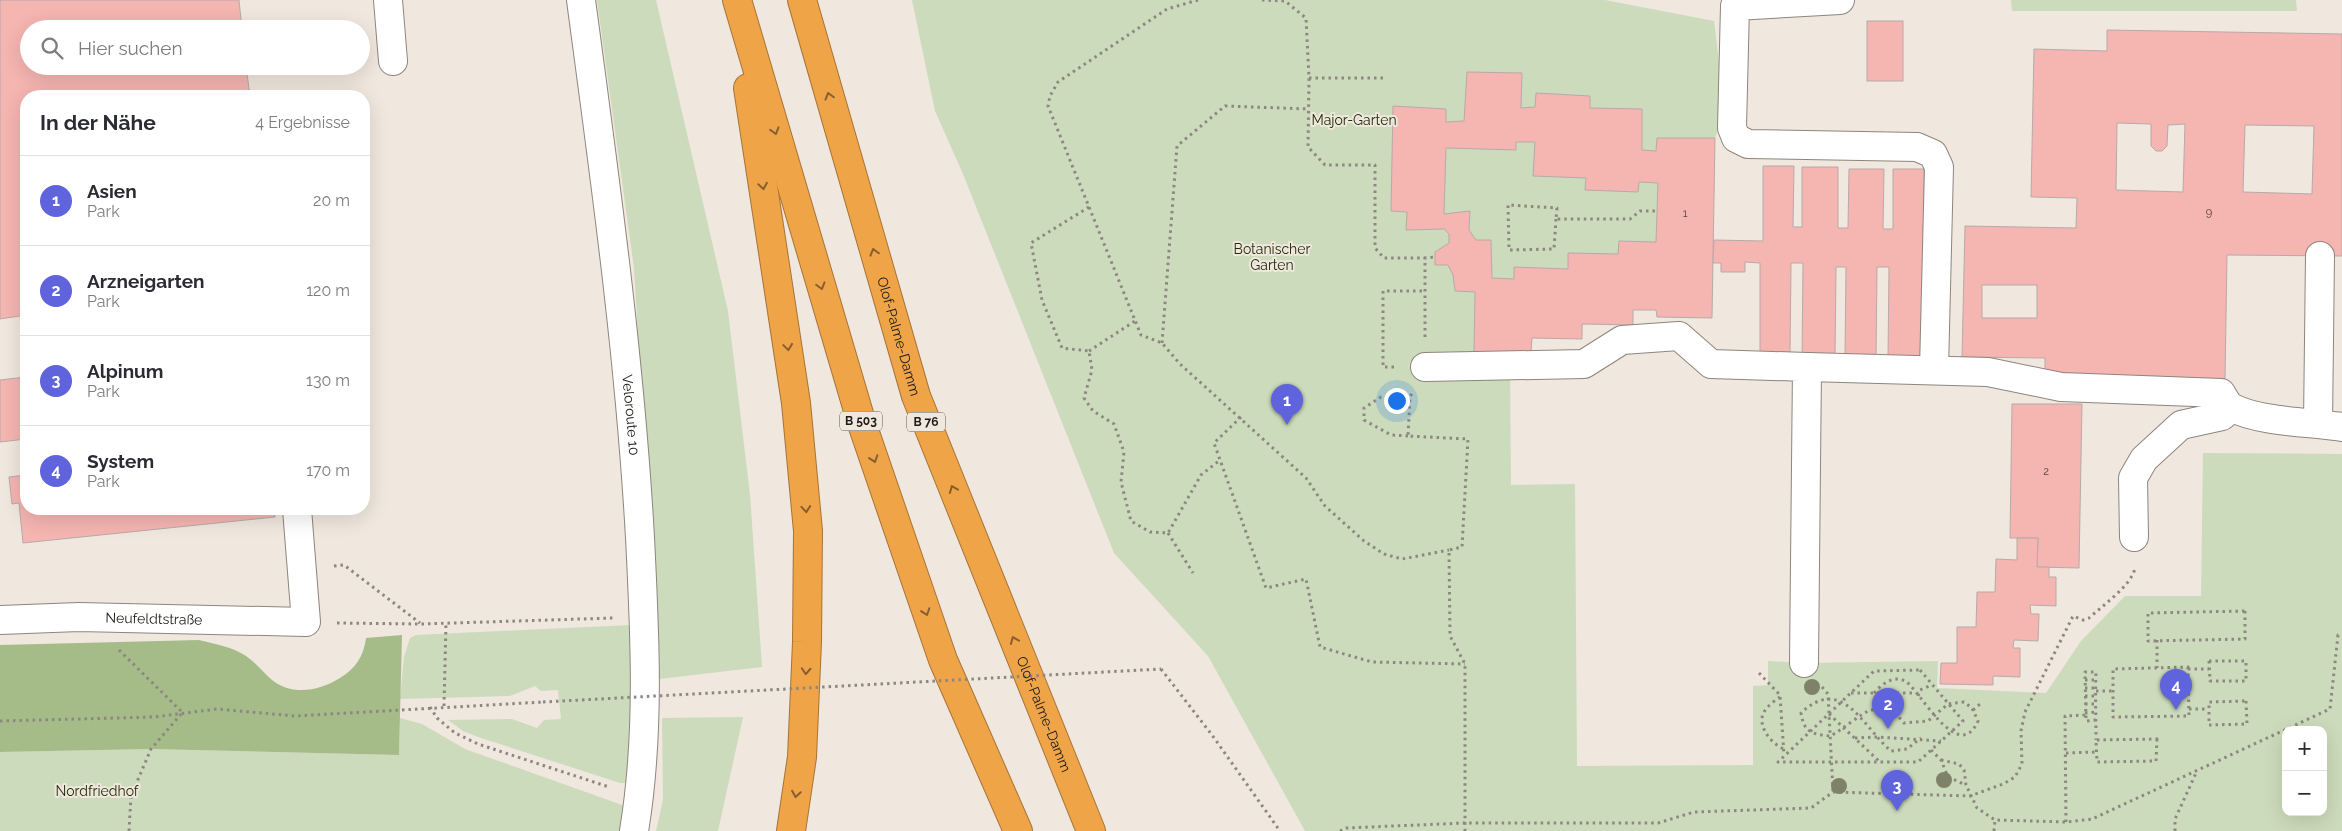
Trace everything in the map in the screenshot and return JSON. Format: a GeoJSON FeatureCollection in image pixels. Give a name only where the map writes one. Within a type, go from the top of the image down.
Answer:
{"type":"FeatureCollection","features":[{"type":"Feature","properties":{"kind":"highway"},"geometry":{"type":"LineString","coordinates":[[735,0],[796,403],[808,531],[808,642],[802,757],[790,831]]}},
{"type":"Feature","properties":{"kind":"highway","name":"B 503"},"geometry":{"type":"LineString","coordinates":[[735,0],[862,424],[943,660],[1018,831]]}},
{"type":"Feature","properties":{"kind":"highway","name":"Olof-Palme-Damm"},"geometry":{"type":"LineString","coordinates":[[802,0],[916,396],[1092,831]]}},
{"type":"Feature","properties":{"kind":"street"},"geometry":{"type":"LineString","coordinates":[[388,0],[393,61]]}},
{"type":"Feature","properties":{"kind":"street","name":"Veloroute 10"},"geometry":{"type":"LineString","coordinates":[[581,0],[629,377],[644,616],[645,683],[640,793],[634,831]]}},
{"type":"Feature","properties":{"kind":"street"},"geometry":{"type":"LineString","coordinates":[[1840,0],[1735,6],[1732,128],[1736,138],[1748,144],[1918,147],[1933,154],[1939,167],[1934,370]]}},
{"type":"Feature","properties":{"kind":"street"},"geometry":{"type":"LineString","coordinates":[[1425,367],[1584,364],[1622,340],[1679,336],[1711,364],[1988,372],[2061,387],[2221,393],[2231,408],[2279,420],[2330,425],[2320,256]]}},
{"type":"Feature","properties":{"kind":"street"},"geometry":{"type":"LineString","coordinates":[[1804,663],[1807,366]]}},
{"type":"Feature","properties":{"kind":"street"},"geometry":{"type":"LineString","coordinates":[[2134,537],[2133,478],[2144,459],[2181,425],[2222,416],[2231,408]]}},
{"type":"Feature","properties":{"kind":"street"},"geometry":{"type":"LineString","coordinates":[[297,515],[306,622]]}},
{"type":"Feature","properties":{"kind":"street","name":"Neufeldtstraße"},"geometry":{"type":"LineString","coordinates":[[0,620],[86,618],[306,622]]}},
{"type":"Feature","properties":{"kind":"path"},"geometry":{"type":"LineString","coordinates":[[1198,0],[1166,9],[1058,82],[1050,96],[1048,106],[1141,335],[1162,343],[1180,364],[1241,417],[1306,478],[1325,506],[1364,541],[1384,554],[1402,559],[1462,547],[1468,439],[1391,435],[1364,420],[1364,408],[1381,397],[1410,396]]}},
{"type":"Feature","properties":{"kind":"path"},"geometry":{"type":"LineString","coordinates":[[1262,0],[1285,1],[1306,18],[1309,78],[1308,147],[1325,165],[1375,165],[1375,248],[1384,258],[1434,257]]}},
{"type":"Feature","properties":{"kind":"path"},"geometry":{"type":"LineString","coordinates":[[1309,78],[1384,78]]}},
{"type":"Feature","properties":{"kind":"path"},"geometry":{"type":"LineString","coordinates":[[1162,343],[1177,146],[1225,106],[1308,109]]}},
{"type":"Feature","properties":{"kind":"path"},"geometry":{"type":"LineString","coordinates":[[1508,205],[1557,208],[1556,219],[1554,249],[1509,250],[1508,205]]}},
{"type":"Feature","properties":{"kind":"path"},"geometry":{"type":"LineString","coordinates":[[1089,207],[1031,242],[1042,300],[1062,348],[1089,351],[1135,321]]}},
{"type":"Feature","properties":{"kind":"path"},"geometry":{"type":"LineString","coordinates":[[1556,219],[1630,219],[1640,212],[1657,211]]}},
{"type":"Feature","properties":{"kind":"path"},"geometry":{"type":"LineString","coordinates":[[1408,436],[1410,396],[1425,378],[1426,258]]}},
{"type":"Feature","properties":{"kind":"path"},"geometry":{"type":"LineString","coordinates":[[1425,291],[1383,291],[1383,367],[1425,367]]}},
{"type":"Feature","properties":{"kind":"path"},"geometry":{"type":"LineString","coordinates":[[1089,351],[1092,370],[1084,398],[1093,411],[1114,424],[1124,452],[1122,482],[1131,520],[1150,532],[1168,533]]}},
{"type":"Feature","properties":{"kind":"path"},"geometry":{"type":"LineString","coordinates":[[1241,417],[1214,442],[1266,588],[1306,579],[1320,647],[1372,662],[1464,664]]}},
{"type":"Feature","properties":{"kind":"path"},"geometry":{"type":"LineString","coordinates":[[1168,533],[1201,475],[1220,460]]}},
{"type":"Feature","properties":{"kind":"path"},"geometry":{"type":"LineString","coordinates":[[1168,533],[1193,574]]}},
{"type":"Feature","properties":{"kind":"path"},"geometry":{"type":"LineString","coordinates":[[1340,831],[1346,828],[1465,823],[1658,823],[1694,812],[1812,808],[1833,792],[1970,796],[2004,784],[2015,777],[2022,764],[2021,731],[2025,712],[2073,616],[2083,620],[2089,618],[2134,574],[2134,537]]}},
{"type":"Feature","properties":{"kind":"path"},"geometry":{"type":"LineString","coordinates":[[1448,550],[1450,636],[1464,664],[1465,831]]}},
{"type":"Feature","properties":{"kind":"path"},"geometry":{"type":"LineString","coordinates":[[356,575],[421,624]]}},
{"type":"Feature","properties":{"kind":"path"},"geometry":{"type":"LineString","coordinates":[[2245,611],[2246,639],[2157,640],[2148,640],[2148,613],[2245,611]]}},
{"type":"Feature","properties":{"kind":"path"},"geometry":{"type":"LineString","coordinates":[[306,622],[421,624],[644,616]]}},
{"type":"Feature","properties":{"kind":"path"},"geometry":{"type":"LineString","coordinates":[[86,618],[183,713]]}},
{"type":"Feature","properties":{"kind":"path"},"geometry":{"type":"LineString","coordinates":[[444,706],[446,623]]}},
{"type":"Feature","properties":{"kind":"path"},"geometry":{"type":"LineString","coordinates":[[1941,760],[1959,764],[1964,770],[1970,796],[1977,808],[1995,820],[2066,822],[2092,818],[2330,709],[2338,635],[2342,635]]}},
{"type":"Feature","properties":{"kind":"path"},"geometry":{"type":"LineString","coordinates":[[2157,640],[2157,668]]}},
{"type":"Feature","properties":{"kind":"path"},"geometry":{"type":"LineString","coordinates":[[2246,661],[2246,681],[2210,681],[2209,669],[2210,662],[2246,661]]}},
{"type":"Feature","properties":{"kind":"path"},"geometry":{"type":"LineString","coordinates":[[1804,663],[1828,694],[1833,792]]}},
{"type":"Feature","properties":{"kind":"path"},"geometry":{"type":"LineString","coordinates":[[2188,669],[2189,716],[2113,717],[2112,669],[2157,668],[2209,669]]}},
{"type":"Feature","properties":{"kind":"path"},"geometry":{"type":"LineString","coordinates":[[0,721],[154,717],[217,710],[295,716],[444,706],[1161,669],[1212,735],[1280,831]]}},
{"type":"Feature","properties":{"kind":"path"},"geometry":{"type":"LineString","coordinates":[[1920,670],[1963,721],[1918,762],[1778,762],[1851,693],[1874,671],[1920,670]]}},
{"type":"Feature","properties":{"kind":"path"},"geometry":{"type":"LineString","coordinates":[[2096,720],[2086,721],[2085,672],[2096,672],[2096,680],[2096,692],[2096,704],[2096,712],[2096,720],[2096,740],[2096,752],[2097,762],[2156,761],[2156,739],[2096,740]]}},
{"type":"Feature","properties":{"kind":"path"},"geometry":{"type":"LineString","coordinates":[[1760,673],[1780,697],[1784,756]]}},
{"type":"Feature","properties":{"kind":"path"},"geometry":{"type":"LineString","coordinates":[[1874,693],[1888,680],[1906,681],[1934,716],[1952,731],[1960,734],[1968,733],[1976,727],[1978,721],[1973,710],[1964,702],[1948,704],[1934,716],[1928,721],[1904,723],[1891,708],[1869,710],[1860,716],[1845,729],[1830,736],[1810,732],[1803,726],[1801,713],[1812,702],[1832,698],[1841,702],[1860,716],[1876,737],[1891,751],[1908,749],[1921,738]]}},
{"type":"Feature","properties":{"kind":"path"},"geometry":{"type":"LineString","coordinates":[[2085,680],[2096,680]]}},
{"type":"Feature","properties":{"kind":"path"},"geometry":{"type":"LineString","coordinates":[[1918,696],[1920,690],[1932,685]]}},
{"type":"Feature","properties":{"kind":"path"},"geometry":{"type":"LineString","coordinates":[[2085,688],[2096,692]]}},
{"type":"Feature","properties":{"kind":"path"},"geometry":{"type":"LineString","coordinates":[[2085,696],[2096,692],[2113,691]]}},
{"type":"Feature","properties":{"kind":"path"},"geometry":{"type":"LineString","coordinates":[[1851,693],[1915,692]]}},
{"type":"Feature","properties":{"kind":"path"},"geometry":{"type":"LineString","coordinates":[[1780,697],[1763,714],[1763,727],[1778,747],[1784,750]]}},
{"type":"Feature","properties":{"kind":"path"},"geometry":{"type":"LineString","coordinates":[[2246,701],[2246,724],[2209,725],[2208,709],[2209,702],[2246,701]]}},
{"type":"Feature","properties":{"kind":"path"},"geometry":{"type":"LineString","coordinates":[[1973,710],[1980,704]]}},
{"type":"Feature","properties":{"kind":"path"},"geometry":{"type":"LineString","coordinates":[[2085,704],[2096,704]]}},
{"type":"Feature","properties":{"kind":"path"},"geometry":{"type":"LineString","coordinates":[[430,707],[437,718],[449,728],[478,744],[625,792],[640,793]]}},
{"type":"Feature","properties":{"kind":"path"},"geometry":{"type":"LineString","coordinates":[[2189,710],[2208,709]]}},
{"type":"Feature","properties":{"kind":"path"},"geometry":{"type":"LineString","coordinates":[[2066,822],[2065,716],[2096,712]]}},
{"type":"Feature","properties":{"kind":"path"},"geometry":{"type":"LineString","coordinates":[[129,831],[131,796],[151,750],[183,713]]}},
{"type":"Feature","properties":{"kind":"path"},"geometry":{"type":"LineString","coordinates":[[1829,714],[1880,762]]}},
{"type":"Feature","properties":{"kind":"path"},"geometry":{"type":"LineString","coordinates":[[1855,738],[1921,738],[1941,740]]}},
{"type":"Feature","properties":{"kind":"path"},"geometry":{"type":"LineString","coordinates":[[1931,750],[1941,760],[1948,777],[1966,784]]}},
{"type":"Feature","properties":{"kind":"path"},"geometry":{"type":"LineString","coordinates":[[2066,753],[2096,752]]}},
{"type":"Feature","properties":{"kind":"path"},"geometry":{"type":"LineString","coordinates":[[2175,831],[2175,819],[2197,770]]}},
{"type":"Feature","properties":{"kind":"path"},"geometry":{"type":"LineString","coordinates":[[1994,831],[1995,820]]}},
{"type":"Feature","properties":{"kind":"green space"},"geometry":{"type":"Polygon","coordinates":[[[597,0],[656,0],[728,311],[750,495],[762,667],[659,679],[634,268],[597,0]]]}},
{"type":"Feature","properties":{"kind":"green space","name":"Botanischer Garten"},"geometry":{"type":"Polygon","coordinates":[[[912,0],[1605,0],[1714,21],[1725,112],[1715,138],[1712,318],[1657,317],[1656,310],[1633,310],[1583,324],[1582,339],[1532,338],[1531,353],[1510,366],[1511,485],[1575,484],[1577,766],[1753,765],[1753,686],[1768,685],[1768,661],[1804,663],[1938,661],[1937,688],[2046,693],[2081,641],[2125,596],[2201,596],[2203,453],[2342,454],[2342,831],[1305,831],[1208,656],[1114,553],[963,174],[935,111],[912,0]]]}},
{"type":"Feature","properties":{"kind":"green space"},"geometry":{"type":"Polygon","coordinates":[[[2011,0],[2296,0],[2297,11],[2012,11],[2011,0]]]}},
{"type":"Feature","properties":{"kind":"green space"},"geometry":{"type":"Polygon","coordinates":[[[632,626],[630,778],[625,783],[478,737],[463,731],[448,720],[512,719],[537,728],[544,720],[561,719],[558,690],[541,691],[535,686],[510,696],[400,699],[404,657],[410,638],[416,635],[632,626]]]}},
{"type":"Feature","properties":{"kind":"green space"},"geometry":{"type":"Polygon","coordinates":[[[402,635],[399,755],[151,749],[0,752],[0,645],[199,640],[224,646],[241,653],[280,685],[297,690],[306,690],[315,689],[332,682],[350,670],[361,656],[366,638],[402,635]]]}},
{"type":"Feature","properties":{"kind":"green space"},"geometry":{"type":"Polygon","coordinates":[[[743,717],[718,831],[656,831],[663,800],[662,718],[743,717]]]}},
{"type":"Feature","properties":{"kind":"green space","name":"Nordfriedhof"},"geometry":{"type":"Polygon","coordinates":[[[400,718],[422,724],[465,749],[625,806],[619,831],[0,831],[0,752],[151,749],[399,755],[400,718]]]}},
{"type":"Feature","properties":{"kind":"building"},"geometry":{"type":"Polygon","coordinates":[[[0,0],[239,0],[241,20],[20,20],[20,75],[247,75],[249,90],[20,90],[20,316],[0,319],[0,0]]]}},
{"type":"Feature","properties":{"kind":"building"},"geometry":{"type":"Polygon","coordinates":[[[1867,21],[1903,21],[1903,81],[1867,81],[1867,21]]]}},
{"type":"Feature","properties":{"kind":"building"},"geometry":{"type":"Polygon","coordinates":[[[2107,30],[2342,34],[2342,256],[2227,255],[2225,379],[2045,376],[2045,358],[1962,357],[1965,226],[2076,228],[2077,198],[2031,197],[2034,49],[2107,51],[2107,30]],[[2117,123],[2116,190],[2183,192],[2185,124],[2168,125],[2167,146],[2162,151],[2156,151],[2151,146],[2151,124],[2117,123]],[[2245,125],[2243,192],[2312,194],[2314,126],[2245,125]],[[1982,285],[1982,318],[2037,318],[2037,285],[1982,285]]]}},
{"type":"Feature","properties":{"kind":"building"},"geometry":{"type":"Polygon","coordinates":[[[1467,72],[1522,73],[1521,108],[1535,107],[1536,93],[1590,96],[1590,108],[1642,109],[1642,150],[1656,151],[1657,138],[1715,138],[1712,318],[1657,317],[1656,310],[1633,310],[1633,325],[1582,324],[1582,339],[1532,338],[1531,353],[1474,352],[1475,292],[1455,291],[1453,275],[1448,265],[1435,265],[1435,252],[1449,243],[1449,234],[1444,229],[1406,230],[1407,212],[1391,211],[1393,106],[1446,109],[1446,122],[1464,121],[1467,72]],[[1516,142],[1516,150],[1446,148],[1444,214],[1470,211],[1469,230],[1476,240],[1491,240],[1492,278],[1514,279],[1514,267],[1568,269],[1568,253],[1618,254],[1619,241],[1656,242],[1658,183],[1639,182],[1638,192],[1585,190],[1586,178],[1533,176],[1535,142],[1516,142]]]}},
{"type":"Feature","properties":{"kind":"building"},"geometry":{"type":"Polygon","coordinates":[[[1763,166],[1794,166],[1793,227],[1802,227],[1802,167],[1838,167],[1838,228],[1848,228],[1849,169],[1884,169],[1883,229],[1893,229],[1893,169],[1924,169],[1922,359],[1888,359],[1889,267],[1877,267],[1876,359],[1845,358],[1846,267],[1836,267],[1835,358],[1802,358],[1803,263],[1791,263],[1790,355],[1760,355],[1760,263],[1745,262],[1745,272],[1721,272],[1721,263],[1713,263],[1714,240],[1763,241],[1763,166]]]}},
{"type":"Feature","properties":{"kind":"building"},"geometry":{"type":"Polygon","coordinates":[[[20,378],[20,440],[0,442],[0,380],[20,378]]]}},
{"type":"Feature","properties":{"kind":"building"},"geometry":{"type":"Polygon","coordinates":[[[2012,404],[2082,404],[2079,568],[2037,567],[2038,538],[2010,538],[2012,404]]]}},
{"type":"Feature","properties":{"kind":"building"},"geometry":{"type":"Polygon","coordinates":[[[20,476],[20,513],[19,503],[12,504],[9,477],[20,476]]]}},
{"type":"Feature","properties":{"kind":"building"},"geometry":{"type":"Polygon","coordinates":[[[20,515],[275,515],[275,517],[23,543],[20,515]]]}},
{"type":"Feature","properties":{"kind":"building"},"geometry":{"type":"Polygon","coordinates":[[[2017,538],[2038,538],[2037,567],[2049,567],[2049,577],[2056,577],[2056,606],[2030,605],[2031,614],[2039,614],[2038,641],[2014,640],[2013,648],[2020,648],[2020,677],[1993,676],[1993,685],[1940,684],[1941,663],[1957,663],[1957,627],[1976,627],[1977,592],[1995,592],[1996,559],[2017,560],[2017,538]]]}},
{"type":"Feature","properties":{"kind":"place","name":"Asien"},"geometry":{"type":"Point","coordinates":[1287,425]}},
{"type":"Feature","properties":{"kind":"place","name":"System"},"geometry":{"type":"Point","coordinates":[2176,710]}},
{"type":"Feature","properties":{"kind":"place","name":"Arzneigarten"},"geometry":{"type":"Point","coordinates":[1888,729]}},
{"type":"Feature","properties":{"kind":"place","name":"Alpinum"},"geometry":{"type":"Point","coordinates":[1897,811]}},
{"type":"Feature","properties":{"kind":"park label","name":"Major-Garten"},"geometry":{"type":"Point","coordinates":[1354,120]}}]}
